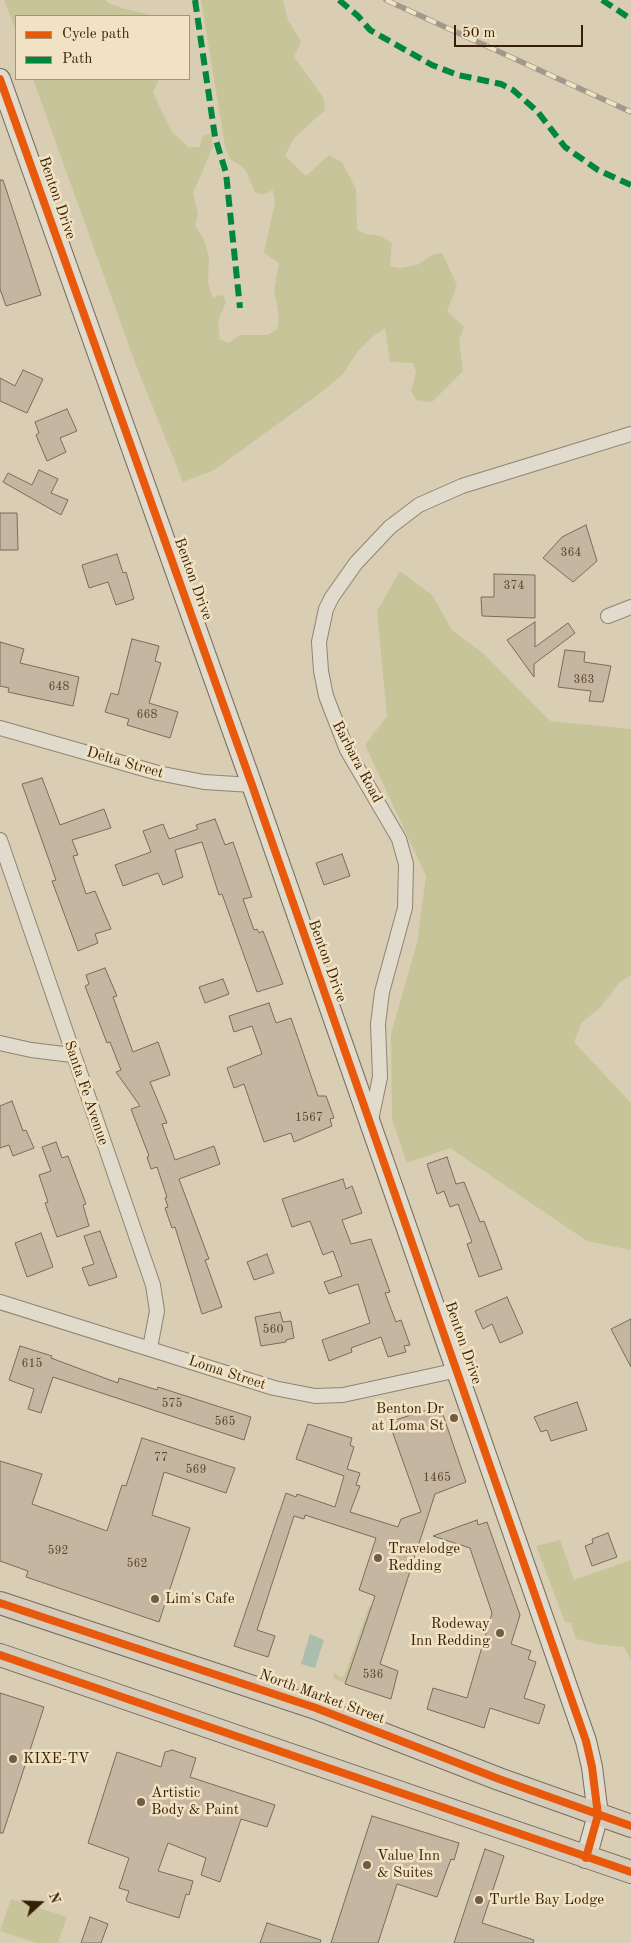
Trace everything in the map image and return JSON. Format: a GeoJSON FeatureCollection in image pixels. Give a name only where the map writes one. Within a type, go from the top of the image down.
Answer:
{"type":"FeatureCollection","features":[{"type":"Feature","properties":{"kind":"main road","name":"North Market Street"},"geometry":{"type":"LineString","coordinates":[[0,1603],[316,1708],[631,1826]]}},
{"type":"Feature","properties":{"kind":"main road"},"geometry":{"type":"LineString","coordinates":[[0,1655],[631,1872]]}},
{"type":"Feature","properties":{"kind":"street","name":"Benton Drive"},"geometry":{"type":"LineString","coordinates":[[0,79],[252,785],[304,939],[458,1370],[586,1741],[592,1767],[598,1815],[586,1858]]}},
{"type":"Feature","properties":{"kind":"street","name":"Barbara Road"},"geometry":{"type":"LineString","coordinates":[[370,1122],[380,1077],[380,1007],[388,964],[405,908],[406,864],[399,839],[347,750],[326,696],[321,671],[319,642],[326,609],[332,597],[356,563],[390,527],[419,505],[462,486],[631,434]]}},
{"type":"Feature","properties":{"kind":"street"},"geometry":{"type":"LineString","coordinates":[[608,616],[631,607]]}},
{"type":"Feature","properties":{"kind":"street","name":"Delta Street"},"geometry":{"type":"LineString","coordinates":[[0,728],[158,773],[204,782],[252,785]]}},
{"type":"Feature","properties":{"kind":"street","name":"Santa Fe Avenue"},"geometry":{"type":"LineString","coordinates":[[0,840],[72,1055],[153,1285],[157,1311],[150,1348]]}},
{"type":"Feature","properties":{"kind":"street"},"geometry":{"type":"LineString","coordinates":[[0,1043],[31,1050],[72,1055]]}},
{"type":"Feature","properties":{"kind":"street","name":"Loma Street"},"geometry":{"type":"LineString","coordinates":[[0,1302],[274,1388],[315,1396],[343,1395],[458,1370]]}},
{"type":"Feature","properties":{"kind":"shaded area"},"geometry":{"type":"Polygon","coordinates":[[[4,0],[106,0],[108,3],[122,8],[150,15],[15,15],[15,28],[4,0]]]}},
{"type":"Feature","properties":{"kind":"shaded area"},"geometry":{"type":"Polygon","coordinates":[[[201,0],[283,0],[288,20],[301,42],[294,57],[323,97],[325,110],[294,138],[285,156],[306,176],[329,155],[342,162],[356,189],[357,229],[365,234],[380,236],[392,243],[390,266],[400,268],[417,265],[434,254],[442,253],[457,285],[447,311],[464,327],[459,340],[463,371],[432,402],[416,400],[411,391],[416,372],[413,363],[390,362],[385,328],[373,336],[358,351],[343,374],[319,394],[214,470],[183,482],[136,365],[33,80],[159,80],[153,93],[172,132],[188,147],[200,147],[202,136],[211,134],[213,146],[193,193],[198,214],[195,225],[204,240],[209,258],[208,283],[213,298],[218,295],[224,296],[226,302],[218,321],[220,339],[229,343],[240,335],[268,335],[277,329],[279,316],[274,290],[279,263],[264,253],[275,203],[273,190],[263,195],[255,192],[245,169],[230,159],[225,146],[201,0]]]}},
{"type":"Feature","properties":{"kind":"shaded area"},"geometry":{"type":"Polygon","coordinates":[[[400,571],[432,595],[452,630],[484,654],[550,721],[631,729],[631,975],[619,983],[600,1008],[582,1022],[574,1042],[631,1103],[631,1250],[587,1241],[450,1148],[407,1163],[392,1119],[391,1034],[417,943],[426,876],[365,745],[387,716],[377,611],[400,571]]]}},
{"type":"Feature","properties":{"kind":"shaded area"},"geometry":{"type":"Polygon","coordinates":[[[560,1540],[574,1580],[631,1560],[631,1660],[624,1647],[576,1639],[571,1623],[565,1622],[536,1546],[560,1540]]]}},
{"type":"Feature","properties":{"kind":"shaded area"},"geometry":{"type":"Polygon","coordinates":[[[369,1606],[372,1607],[346,1683],[333,1678],[335,1673],[341,1678],[345,1674],[369,1606]]]}},
{"type":"Feature","properties":{"kind":"shaded area"},"geometry":{"type":"Polygon","coordinates":[[[310,1634],[324,1640],[315,1668],[301,1664],[310,1634]]]}},
{"type":"Feature","properties":{"kind":"shaded area"},"geometry":{"type":"Polygon","coordinates":[[[11,1899],[67,1917],[58,1943],[37,1943],[0,1931],[11,1899]]]}},
{"type":"Feature","properties":{"kind":"building"},"geometry":{"type":"Polygon","coordinates":[[[0,180],[3,180],[41,295],[6,306],[0,289],[0,180]]]}},
{"type":"Feature","properties":{"kind":"building"},"geometry":{"type":"Polygon","coordinates":[[[23,370],[43,379],[27,413],[0,401],[0,378],[15,386],[23,370]]]}},
{"type":"Feature","properties":{"kind":"building"},"geometry":{"type":"Polygon","coordinates":[[[67,409],[77,431],[60,438],[66,452],[47,461],[36,435],[39,433],[35,422],[67,409]]]}},
{"type":"Feature","properties":{"kind":"building"},"geometry":{"type":"Polygon","coordinates":[[[39,470],[58,479],[51,493],[68,500],[61,515],[3,482],[8,473],[32,485],[39,470]]]}},
{"type":"Feature","properties":{"kind":"building"},"geometry":{"type":"Polygon","coordinates":[[[0,513],[17,513],[18,550],[0,550],[0,513]]]}},
{"type":"Feature","properties":{"kind":"building"},"geometry":{"type":"Polygon","coordinates":[[[586,525],[597,561],[573,582],[543,558],[562,537],[586,525]]]}},
{"type":"Feature","properties":{"kind":"building"},"geometry":{"type":"Polygon","coordinates":[[[117,554],[123,573],[126,572],[134,599],[116,605],[108,582],[89,588],[82,565],[117,554]]]}},
{"type":"Feature","properties":{"kind":"building"},"geometry":{"type":"Polygon","coordinates":[[[494,574],[535,575],[535,618],[482,616],[481,597],[494,597],[494,574]]]}},
{"type":"Feature","properties":{"kind":"building"},"geometry":{"type":"Polygon","coordinates":[[[535,622],[535,647],[568,623],[575,633],[534,664],[534,677],[507,640],[535,622]]]}},
{"type":"Feature","properties":{"kind":"building"},"geometry":{"type":"Polygon","coordinates":[[[132,639],[159,646],[155,661],[161,663],[149,703],[178,712],[170,738],[127,725],[129,719],[105,712],[111,693],[118,695],[132,639]]]}},
{"type":"Feature","properties":{"kind":"building"},"geometry":{"type":"Polygon","coordinates":[[[0,642],[24,649],[20,663],[79,677],[73,706],[8,692],[9,688],[0,686],[0,642]]]}},
{"type":"Feature","properties":{"kind":"building"},"geometry":{"type":"Polygon","coordinates":[[[565,650],[585,652],[584,662],[611,666],[603,702],[589,701],[591,691],[558,687],[565,650]]]}},
{"type":"Feature","properties":{"kind":"building"},"geometry":{"type":"Polygon","coordinates":[[[42,778],[60,825],[104,809],[111,828],[72,840],[78,855],[73,856],[86,894],[95,891],[111,929],[95,934],[98,943],[78,951],[52,881],[56,880],[22,784],[42,778]]]}},
{"type":"Feature","properties":{"kind":"building"},"geometry":{"type":"Polygon","coordinates":[[[215,819],[225,845],[233,842],[252,897],[243,899],[254,930],[257,929],[259,933],[263,931],[283,984],[257,992],[222,894],[219,895],[202,842],[175,850],[183,877],[163,885],[158,873],[123,886],[115,865],[151,852],[143,831],[163,824],[169,839],[198,829],[196,825],[215,819]]]}},
{"type":"Feature","properties":{"kind":"building"},"geometry":{"type":"Polygon","coordinates":[[[342,854],[350,876],[324,885],[316,863],[342,854]]]}},
{"type":"Feature","properties":{"kind":"building"},"geometry":{"type":"Polygon","coordinates":[[[105,968],[117,996],[113,997],[133,1052],[158,1042],[170,1075],[150,1082],[167,1123],[162,1124],[175,1160],[214,1146],[220,1164],[179,1179],[209,1259],[205,1260],[222,1307],[202,1314],[175,1227],[172,1228],[165,1208],[168,1207],[165,1198],[167,1197],[157,1167],[151,1169],[147,1157],[149,1156],[131,1109],[140,1106],[116,1072],[121,1070],[110,1042],[107,1043],[85,986],[89,984],[86,975],[105,968]]]}},
{"type":"Feature","properties":{"kind":"building"},"geometry":{"type":"Polygon","coordinates":[[[223,979],[229,994],[205,1003],[199,987],[223,979]]]}},
{"type":"Feature","properties":{"kind":"building"},"geometry":{"type":"Polygon","coordinates":[[[269,1003],[276,1023],[291,1018],[318,1096],[326,1096],[334,1118],[330,1119],[332,1126],[294,1142],[291,1133],[264,1142],[244,1084],[234,1088],[227,1068],[262,1054],[252,1026],[234,1032],[229,1016],[269,1003]]]}},
{"type":"Feature","properties":{"kind":"building"},"geometry":{"type":"Polygon","coordinates":[[[12,1101],[23,1131],[26,1130],[34,1148],[13,1156],[9,1145],[0,1148],[0,1106],[12,1101]]]}},
{"type":"Feature","properties":{"kind":"building"},"geometry":{"type":"Polygon","coordinates":[[[56,1142],[62,1158],[68,1156],[86,1204],[83,1205],[89,1226],[57,1237],[45,1203],[48,1202],[39,1175],[51,1171],[42,1147],[56,1142]]]}},
{"type":"Feature","properties":{"kind":"building"},"geometry":{"type":"Polygon","coordinates":[[[447,1157],[456,1184],[464,1182],[480,1222],[484,1221],[502,1269],[479,1277],[467,1244],[472,1242],[458,1204],[450,1207],[444,1191],[437,1194],[427,1164],[447,1157]]]}},
{"type":"Feature","properties":{"kind":"building"},"geometry":{"type":"Polygon","coordinates":[[[343,1179],[346,1189],[352,1186],[362,1213],[342,1220],[351,1244],[371,1239],[390,1292],[385,1293],[396,1322],[401,1320],[410,1345],[404,1346],[406,1352],[388,1357],[381,1337],[351,1348],[352,1352],[329,1361],[322,1340],[370,1323],[358,1284],[329,1294],[324,1282],[342,1276],[333,1251],[323,1255],[310,1221],[292,1227],[282,1199],[343,1179]]]}},
{"type":"Feature","properties":{"kind":"building"},"geometry":{"type":"Polygon","coordinates":[[[100,1231],[117,1277],[89,1286],[82,1268],[94,1264],[84,1236],[100,1231]]]}},
{"type":"Feature","properties":{"kind":"building"},"geometry":{"type":"Polygon","coordinates":[[[41,1233],[53,1267],[27,1277],[15,1243],[41,1233]]]}},
{"type":"Feature","properties":{"kind":"building"},"geometry":{"type":"Polygon","coordinates":[[[267,1254],[274,1273],[254,1280],[247,1262],[267,1254]]]}},
{"type":"Feature","properties":{"kind":"building"},"geometry":{"type":"Polygon","coordinates":[[[507,1297],[523,1333],[500,1343],[492,1324],[483,1329],[475,1311],[507,1297]]]}},
{"type":"Feature","properties":{"kind":"building"},"geometry":{"type":"Polygon","coordinates":[[[280,1312],[283,1322],[291,1321],[294,1338],[286,1340],[286,1342],[261,1346],[255,1317],[280,1312]]]}},
{"type":"Feature","properties":{"kind":"building"},"geometry":{"type":"Polygon","coordinates":[[[631,1319],[631,1367],[611,1329],[631,1319]]]}},
{"type":"Feature","properties":{"kind":"building"},"geometry":{"type":"Polygon","coordinates":[[[20,1346],[52,1356],[51,1358],[118,1383],[119,1378],[157,1390],[158,1387],[251,1417],[244,1440],[53,1377],[41,1413],[28,1409],[34,1389],[9,1380],[20,1346]]]}},
{"type":"Feature","properties":{"kind":"building"},"geometry":{"type":"Polygon","coordinates":[[[577,1402],[587,1430],[551,1441],[547,1430],[541,1432],[534,1417],[577,1402]]]}},
{"type":"Feature","properties":{"kind":"building"},"geometry":{"type":"Polygon","coordinates":[[[440,1406],[466,1482],[435,1494],[380,1664],[398,1671],[391,1699],[345,1684],[375,1596],[359,1590],[376,1538],[305,1515],[304,1519],[294,1516],[257,1630],[275,1636],[268,1657],[234,1646],[286,1493],[296,1497],[297,1494],[335,1507],[344,1476],[296,1459],[308,1424],[352,1438],[350,1445],[354,1447],[347,1469],[360,1473],[356,1485],[360,1486],[350,1512],[398,1527],[401,1519],[421,1512],[389,1422],[440,1406]]]}},
{"type":"Feature","properties":{"kind":"building"},"geometry":{"type":"Polygon","coordinates":[[[142,1438],[235,1468],[226,1493],[164,1472],[152,1515],[190,1528],[159,1622],[26,1577],[28,1571],[0,1561],[0,1461],[42,1474],[32,1504],[107,1531],[122,1485],[126,1486],[142,1438]]]}},
{"type":"Feature","properties":{"kind":"building","name":"Rodeway Inn Redding"},"geometry":{"type":"Polygon","coordinates":[[[477,1520],[478,1525],[487,1522],[520,1615],[511,1644],[531,1651],[528,1659],[536,1662],[524,1698],[545,1705],[539,1724],[490,1708],[484,1728],[427,1709],[433,1688],[467,1698],[492,1613],[470,1548],[433,1536],[477,1520]]]}},
{"type":"Feature","properties":{"kind":"building"},"geometry":{"type":"Polygon","coordinates":[[[608,1533],[617,1557],[592,1566],[585,1546],[593,1543],[592,1539],[608,1533]]]}},
{"type":"Feature","properties":{"kind":"building","name":"KIXE-TV"},"geometry":{"type":"Polygon","coordinates":[[[0,1693],[44,1707],[3,1833],[0,1833],[0,1693]]]}},
{"type":"Feature","properties":{"kind":"building"},"geometry":{"type":"Polygon","coordinates":[[[172,1750],[196,1758],[190,1777],[275,1805],[267,1827],[241,1819],[220,1882],[201,1875],[206,1858],[168,1843],[158,1871],[193,1881],[189,1895],[186,1894],[179,1918],[128,1902],[126,1900],[129,1891],[119,1888],[129,1858],[88,1843],[117,1752],[161,1767],[165,1752],[172,1750]]]}},
{"type":"Feature","properties":{"kind":"building"},"geometry":{"type":"Polygon","coordinates":[[[372,1816],[459,1843],[454,1860],[451,1859],[437,1897],[397,1884],[378,1943],[331,1943],[372,1816]]]}},
{"type":"Feature","properties":{"kind":"building","name":"Turtle Bay Lodge"},"geometry":{"type":"Polygon","coordinates":[[[485,1849],[504,1856],[482,1923],[534,1940],[533,1943],[454,1943],[485,1849]]]}},
{"type":"Feature","properties":{"kind":"building"},"geometry":{"type":"Polygon","coordinates":[[[90,1917],[108,1924],[101,1943],[81,1943],[90,1917]]]}},
{"type":"Feature","properties":{"kind":"building"},"geometry":{"type":"Polygon","coordinates":[[[267,1923],[321,1940],[320,1943],[260,1943],[267,1923]]]}},
{"type":"Feature","properties":{"kind":"railway"},"geometry":{"type":"LineString","coordinates":[[386,0],[631,112]]}},
{"type":"Feature","properties":{"kind":"marked path"},"geometry":{"type":"LineString","coordinates":[[195,0],[215,137],[226,173],[240,308]]}},
{"type":"Feature","properties":{"kind":"marked path"},"geometry":{"type":"LineString","coordinates":[[339,0],[358,16],[370,30],[432,65],[458,75],[501,84],[513,90],[537,111],[565,147],[598,170],[631,185]]}},
{"type":"Feature","properties":{"kind":"marked path"},"geometry":{"type":"LineString","coordinates":[[602,0],[631,19]]}},
{"type":"Feature","properties":{"kind":"cycle path"},"geometry":{"type":"LineString","coordinates":[[0,79],[252,785],[586,1741],[592,1767],[598,1815],[586,1858]]}},
{"type":"Feature","properties":{"kind":"cycle path"},"geometry":{"type":"LineString","coordinates":[[0,1603],[316,1708],[499,1779],[631,1826]]}},
{"type":"Feature","properties":{"kind":"cycle path"},"geometry":{"type":"LineString","coordinates":[[0,1655],[631,1872]]}},
{"type":"Feature","properties":{"kind":"place","name":"Benton Dr at Loma St"},"geometry":{"type":"Point","coordinates":[454,1418]}},
{"type":"Feature","properties":{"kind":"place","name":"Travelodge Redding"},"geometry":{"type":"Point","coordinates":[378,1558]}},
{"type":"Feature","properties":{"kind":"place","name":"Lim's Cafe"},"geometry":{"type":"Point","coordinates":[155,1599]}},
{"type":"Feature","properties":{"kind":"place","name":"Rodeway Inn Redding"},"geometry":{"type":"Point","coordinates":[500,1633]}},
{"type":"Feature","properties":{"kind":"place","name":"KIXE-TV"},"geometry":{"type":"Point","coordinates":[13,1759]}},
{"type":"Feature","properties":{"kind":"place","name":"Artistic Body & Paint"},"geometry":{"type":"Point","coordinates":[141,1802]}},
{"type":"Feature","properties":{"kind":"place","name":"Value Inn & Suites"},"geometry":{"type":"Point","coordinates":[367,1865]}},
{"type":"Feature","properties":{"kind":"place","name":"Turtle Bay Lodge"},"geometry":{"type":"Point","coordinates":[479,1900]}}]}
